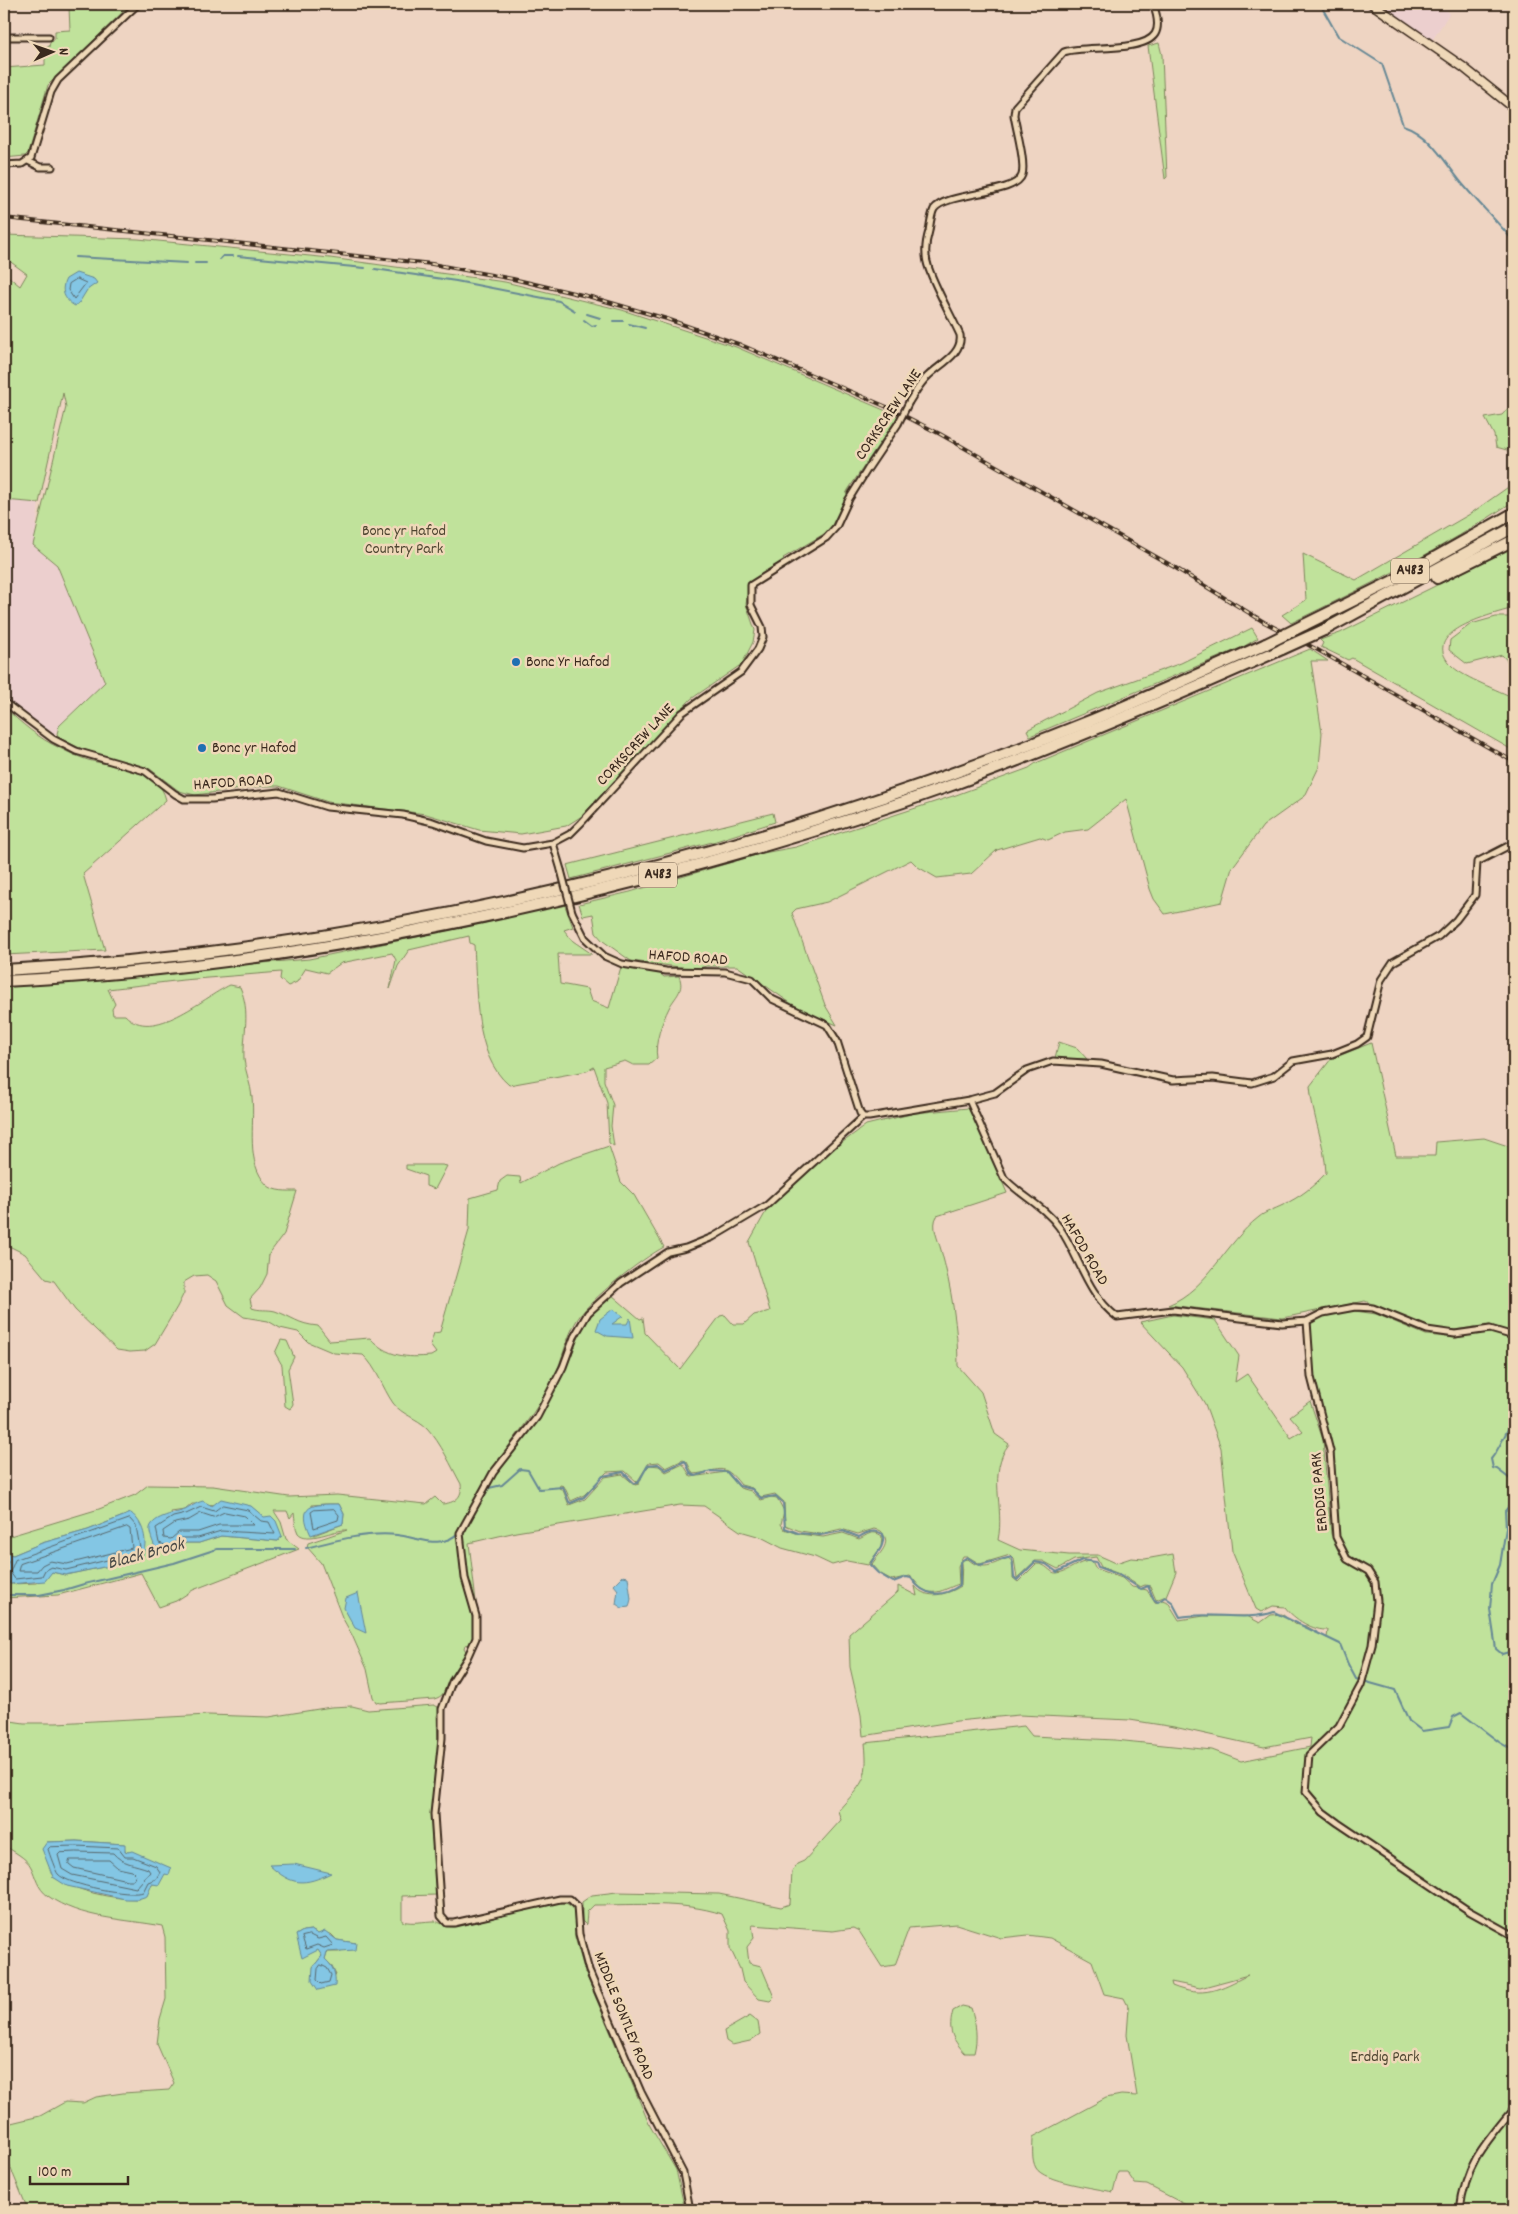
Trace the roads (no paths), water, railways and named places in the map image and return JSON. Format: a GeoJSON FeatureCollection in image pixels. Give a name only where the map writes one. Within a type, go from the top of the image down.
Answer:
{"type":"FeatureCollection","features":[{"type":"Feature","properties":{"kind":"highway"},"geometry":{"type":"LineString","coordinates":[[1454,548],[1514,507]]}},
{"type":"Feature","properties":{"kind":"highway","name":"A483"},"geometry":{"type":"LineString","coordinates":[[4,970],[127,961],[309,939],[467,909],[671,860],[883,797],[1010,751],[1162,690],[1266,644],[1454,548],[1514,513]]}},
{"type":"Feature","properties":{"kind":"highway","name":"A483"},"geometry":{"type":"LineString","coordinates":[[4,981],[140,971],[277,955],[385,937],[492,916],[716,860],[949,786],[1132,716],[1324,630],[1514,527]]}},
{"type":"Feature","properties":{"kind":"highway"},"geometry":{"type":"LineString","coordinates":[[1365,609],[1419,586],[1514,540]]}},
{"type":"Feature","properties":{"kind":"main road"},"geometry":{"type":"LineString","coordinates":[[1372,4],[1456,62],[1514,108]]}},
{"type":"Feature","properties":{"kind":"street"},"geometry":{"type":"LineString","coordinates":[[28,161],[34,152],[51,92],[58,80],[138,4]]}},
{"type":"Feature","properties":{"kind":"street","name":"CORKSCREW LANE"},"geometry":{"type":"LineString","coordinates":[[553,843],[570,834],[581,823],[682,713],[740,672],[758,649],[763,637],[762,627],[750,605],[751,585],[826,538],[836,527],[867,470],[898,424],[909,402],[926,377],[955,353],[961,341],[960,335],[929,268],[926,254],[925,244],[933,210],[937,206],[951,201],[1005,188],[1018,181],[1022,177],[1022,164],[1014,115],[1015,107],[1064,52],[1120,48],[1150,38],[1155,34],[1157,26],[1153,4]]}},
{"type":"Feature","properties":{"kind":"street"},"geometry":{"type":"LineString","coordinates":[[4,37],[49,37]]}},
{"type":"Feature","properties":{"kind":"street"},"geometry":{"type":"LineString","coordinates":[[4,165],[28,161],[40,167],[52,168]]}},
{"type":"Feature","properties":{"kind":"street","name":"HAFOD ROAD"},"geometry":{"type":"LineString","coordinates":[[4,702],[53,739],[76,751],[145,770],[184,799],[212,799],[279,792],[326,807],[403,815],[426,820],[505,846],[523,848],[553,843],[572,912],[585,938],[604,956],[622,964],[666,972],[725,972],[752,979],[772,999],[827,1025],[837,1041],[863,1117]]}},
{"type":"Feature","properties":{"kind":"street"},"geometry":{"type":"LineString","coordinates":[[863,1117],[969,1100],[995,1093],[1027,1070],[1053,1062],[1102,1064],[1173,1080],[1213,1078],[1252,1082],[1274,1076],[1293,1061],[1332,1054],[1357,1044],[1367,1037],[1381,980],[1393,962],[1440,936],[1456,920],[1474,895],[1477,862],[1514,843]]}},
{"type":"Feature","properties":{"kind":"street","name":"HAFOD ROAD"},"geometry":{"type":"LineString","coordinates":[[969,1100],[1004,1178],[1013,1188],[1043,1207],[1059,1228],[1078,1267],[1104,1307],[1117,1317],[1173,1310],[1282,1322],[1306,1321],[1323,1313],[1355,1307],[1373,1308],[1427,1330],[1455,1334],[1490,1329],[1514,1336]]}},
{"type":"Feature","properties":{"kind":"street","name":"MIDDLE SONTLEY ROAD"},"geometry":{"type":"LineString","coordinates":[[690,2210],[689,2195],[683,2173],[641,2092],[589,1971],[578,1934],[577,1906],[570,1900],[560,1899],[454,1923],[447,1923],[440,1916],[434,1814],[442,1738],[442,1709],[452,1682],[467,1658],[476,1638],[476,1616],[466,1578],[460,1533],[493,1473],[537,1417],[563,1367],[574,1336],[588,1313],[621,1283],[668,1252],[686,1248],[713,1237],[767,1204],[863,1117]]}},
{"type":"Feature","properties":{"kind":"street","name":"ERDDIG PARK"},"geometry":{"type":"LineString","coordinates":[[1306,1321],[1311,1377],[1330,1451],[1336,1537],[1347,1559],[1368,1571],[1375,1582],[1377,1601],[1372,1645],[1361,1684],[1339,1726],[1309,1755],[1306,1792],[1323,1812],[1338,1823],[1469,1911],[1514,1936]]}},
{"type":"Feature","properties":{"kind":"street"},"geometry":{"type":"LineString","coordinates":[[1460,2210],[1464,2181],[1472,2165],[1514,2108]]}},
{"type":"Feature","properties":{"kind":"water"},"geometry":{"type":"Polygon","coordinates":[[[76,273],[94,279],[97,283],[87,290],[75,306],[66,298],[63,287],[66,279],[76,273]]]}},
{"type":"Feature","properties":{"kind":"water"},"geometry":{"type":"Polygon","coordinates":[[[613,1309],[623,1316],[612,1324],[627,1324],[630,1318],[633,1338],[607,1336],[596,1330],[600,1319],[613,1309]]]}},
{"type":"Feature","properties":{"kind":"water"},"geometry":{"type":"Polygon","coordinates":[[[221,1499],[251,1506],[264,1517],[271,1516],[276,1521],[282,1536],[278,1541],[221,1536],[199,1543],[182,1543],[170,1550],[155,1547],[151,1538],[150,1528],[160,1518],[185,1510],[203,1501],[212,1506],[221,1499]]]}},
{"type":"Feature","properties":{"kind":"water"},"geometry":{"type":"Polygon","coordinates":[[[322,1504],[339,1504],[344,1514],[343,1524],[311,1535],[305,1517],[306,1512],[310,1508],[322,1504]]]}},
{"type":"Feature","properties":{"kind":"water"},"geometry":{"type":"Polygon","coordinates":[[[131,1513],[139,1522],[144,1533],[145,1545],[142,1556],[123,1563],[65,1575],[52,1572],[45,1581],[10,1584],[4,1574],[4,1566],[9,1562],[4,1560],[4,1553],[13,1555],[42,1543],[88,1530],[131,1513]]]}},
{"type":"Feature","properties":{"kind":"water"},"geometry":{"type":"Polygon","coordinates":[[[623,1576],[628,1577],[631,1599],[629,1607],[622,1608],[616,1604],[618,1590],[614,1585],[623,1576]]]}},
{"type":"Feature","properties":{"kind":"water"},"geometry":{"type":"Polygon","coordinates":[[[358,1593],[366,1633],[355,1628],[344,1608],[346,1598],[358,1593]]]}},
{"type":"Feature","properties":{"kind":"water"},"geometry":{"type":"Polygon","coordinates":[[[76,1841],[125,1844],[125,1851],[132,1851],[171,1868],[169,1875],[165,1874],[159,1885],[152,1884],[147,1896],[138,1899],[125,1899],[67,1886],[53,1877],[42,1849],[47,1842],[76,1841]]]}},
{"type":"Feature","properties":{"kind":"water"},"geometry":{"type":"Polygon","coordinates":[[[294,1864],[331,1873],[306,1882],[298,1882],[285,1877],[269,1865],[294,1864]]]}},
{"type":"Feature","properties":{"kind":"water"},"geometry":{"type":"Polygon","coordinates":[[[311,1930],[318,1934],[325,1931],[337,1940],[356,1943],[355,1950],[327,1952],[325,1959],[334,1971],[335,1986],[318,1990],[312,1981],[313,1967],[322,1956],[318,1950],[302,1958],[296,1935],[303,1931],[311,1930]]]}},
{"type":"Feature","properties":{"kind":"waterway"},"geometry":{"type":"LineString","coordinates":[[1320,4],[1338,36],[1382,64],[1403,125],[1413,129],[1430,143],[1465,187],[1514,242]]}},
{"type":"Feature","properties":{"kind":"waterway"},"geometry":{"type":"LineString","coordinates":[[220,259],[223,256],[233,256]]}},
{"type":"Feature","properties":{"kind":"waterway"},"geometry":{"type":"LineString","coordinates":[[238,256],[365,268]]}},
{"type":"Feature","properties":{"kind":"waterway"},"geometry":{"type":"LineString","coordinates":[[75,257],[187,263]]}},
{"type":"Feature","properties":{"kind":"waterway"},"geometry":{"type":"LineString","coordinates":[[195,263],[206,263]]}},
{"type":"Feature","properties":{"kind":"waterway"},"geometry":{"type":"LineString","coordinates":[[375,269],[456,281],[559,301],[575,311]]}},
{"type":"Feature","properties":{"kind":"waterway"},"geometry":{"type":"LineString","coordinates":[[587,314],[600,318]]}},
{"type":"Feature","properties":{"kind":"waterway"},"geometry":{"type":"LineString","coordinates":[[584,320],[592,326],[596,325]]}},
{"type":"Feature","properties":{"kind":"waterway"},"geometry":{"type":"LineString","coordinates":[[614,321],[623,321]]}},
{"type":"Feature","properties":{"kind":"waterway"},"geometry":{"type":"LineString","coordinates":[[629,324],[645,328]]}},
{"type":"Feature","properties":{"kind":"waterway"},"geometry":{"type":"LineString","coordinates":[[1514,1419],[1498,1450],[1491,1459],[1493,1468],[1514,1482]]}},
{"type":"Feature","properties":{"kind":"waterway","name":"Black Brook"},"geometry":{"type":"LineString","coordinates":[[478,1506],[489,1488],[502,1485],[520,1469],[528,1470],[539,1489],[563,1487],[571,1503],[584,1497],[603,1476],[623,1472],[634,1483],[638,1483],[648,1465],[658,1464],[666,1470],[685,1461],[691,1474],[695,1476],[711,1471],[727,1472],[739,1486],[752,1489],[761,1498],[776,1496],[783,1503],[785,1528],[798,1533],[820,1535],[843,1531],[859,1537],[871,1532],[883,1534],[883,1543],[870,1565],[878,1573],[893,1582],[906,1577],[911,1578],[922,1589],[934,1594],[947,1592],[960,1585],[960,1562],[967,1557],[979,1565],[1012,1557],[1014,1577],[1017,1580],[1035,1562],[1046,1564],[1057,1572],[1082,1560],[1096,1562],[1098,1567],[1119,1575],[1141,1589],[1148,1586],[1154,1600],[1158,1602],[1165,1597],[1172,1602],[1180,1617],[1192,1615],[1251,1616],[1274,1612],[1340,1644],[1356,1679],[1395,1690],[1409,1721],[1422,1731],[1449,1727],[1453,1717],[1461,1713],[1514,1751]]}},
{"type":"Feature","properties":{"kind":"waterway"},"geometry":{"type":"LineString","coordinates":[[1514,1505],[1510,1505],[1505,1511],[1506,1528],[1500,1565],[1492,1584],[1490,1609],[1496,1649],[1502,1654],[1509,1652],[1514,1655]]}},
{"type":"Feature","properties":{"kind":"waterway","name":"Black Brook"},"geometry":{"type":"LineString","coordinates":[[306,1548],[340,1540],[386,1534],[437,1542],[452,1538],[459,1532]]}},
{"type":"Feature","properties":{"kind":"waterway","name":"Black Brook"},"geometry":{"type":"LineString","coordinates":[[4,1595],[39,1595],[64,1590],[174,1563],[217,1549],[295,1549]]}},
{"type":"Feature","properties":{"kind":"railway"},"geometry":{"type":"LineString","coordinates":[[4,218],[432,264],[513,279],[591,297],[667,319],[741,345],[887,407],[940,434],[1174,567],[1264,622],[1316,649],[1514,762]]}},
{"type":"Feature","properties":{"kind":"place","name":"Bonc Yr Hafod"},"geometry":{"type":"Point","coordinates":[516,662]}},
{"type":"Feature","properties":{"kind":"place","name":"Bonc yr Hafod"},"geometry":{"type":"Point","coordinates":[202,748]}},
{"type":"Feature","properties":{"kind":"park label","name":"Bonc yr Hafod Country Park"},"geometry":{"type":"Point","coordinates":[404,540]}},
{"type":"Feature","properties":{"kind":"park label","name":"Erddig Park"},"geometry":{"type":"Point","coordinates":[1385,2057]}}]}
